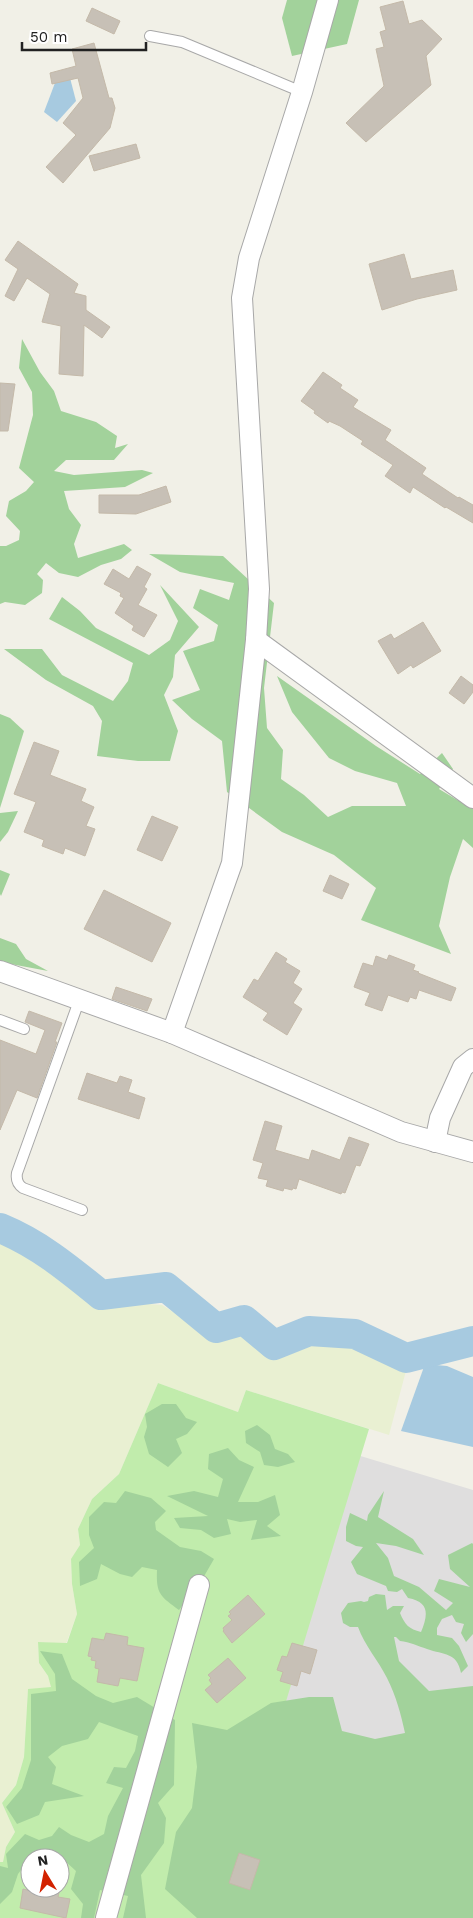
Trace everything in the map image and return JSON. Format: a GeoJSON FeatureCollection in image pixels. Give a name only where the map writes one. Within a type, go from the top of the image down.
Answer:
{"type":"FeatureCollection","features":[{"type":"Feature","properties":{"kind":"street"},"geometry":{"type":"LineString","coordinates":[[172,1033],[232,863],[256,640],[259,589],[242,298],[250,258],[302,92],[328,0]]}},
{"type":"Feature","properties":{"kind":"street"},"geometry":{"type":"LineString","coordinates":[[256,640],[473,798]]}},
{"type":"Feature","properties":{"kind":"street"},"geometry":{"type":"LineString","coordinates":[[0,971],[172,1033],[401,1132],[473,1152]]}},
{"type":"Feature","properties":{"kind":"street"},"geometry":{"type":"LineString","coordinates":[[435,1142],[440,1118],[463,1067],[473,1059]]}},
{"type":"Feature","properties":{"kind":"street"},"geometry":{"type":"LineString","coordinates":[[106,1918],[199,1585]]}},
{"type":"Feature","properties":{"kind":"lane"},"geometry":{"type":"LineString","coordinates":[[150,36],[182,42],[302,92]]}},
{"type":"Feature","properties":{"kind":"lane"},"geometry":{"type":"LineString","coordinates":[[79,1001],[16,1178],[23,1188],[82,1210]]}},
{"type":"Feature","properties":{"kind":"lane"},"geometry":{"type":"LineString","coordinates":[[0,1020],[24,1029]]}},
{"type":"Feature","properties":{"kind":"shaded area"},"geometry":{"type":"Polygon","coordinates":[[[334,1448],[473,1490],[473,1918],[190,1918],[334,1448]]]}},
{"type":"Feature","properties":{"kind":"green space"},"geometry":{"type":"Polygon","coordinates":[[[287,0],[359,0],[347,44],[292,56],[282,18],[287,0]]]}},
{"type":"Feature","properties":{"kind":"green space"},"geometry":{"type":"Polygon","coordinates":[[[22,339],[40,372],[54,391],[61,411],[96,422],[117,436],[115,448],[128,444],[114,460],[66,460],[54,471],[74,475],[142,470],[153,473],[125,487],[64,491],[69,509],[81,525],[74,544],[78,558],[124,544],[132,550],[121,559],[101,565],[78,577],[59,573],[46,563],[37,574],[43,580],[42,593],[25,605],[5,602],[0,604],[0,546],[6,546],[19,540],[20,531],[6,516],[9,501],[26,491],[34,482],[19,468],[33,415],[32,392],[19,368],[22,339]]]}},
{"type":"Feature","properties":{"kind":"green space"},"geometry":{"type":"Polygon","coordinates":[[[149,554],[223,556],[274,603],[264,688],[267,728],[283,750],[281,779],[304,795],[328,817],[352,806],[406,806],[397,783],[355,771],[329,758],[292,712],[277,676],[376,746],[420,774],[442,753],[453,769],[439,789],[459,801],[473,799],[473,848],[463,839],[450,877],[439,926],[451,954],[361,920],[376,888],[334,855],[282,832],[227,792],[222,741],[192,719],[172,700],[200,690],[183,651],[214,641],[218,625],[193,608],[200,589],[229,600],[234,583],[180,572],[149,554]]]}},
{"type":"Feature","properties":{"kind":"green space"},"geometry":{"type":"Polygon","coordinates":[[[160,585],[199,627],[175,655],[173,677],[164,695],[178,731],[170,761],[138,761],[97,756],[102,721],[93,706],[46,680],[4,649],[42,649],[62,675],[113,701],[128,681],[133,663],[49,619],[62,597],[80,611],[96,628],[149,655],[170,640],[178,621],[160,585]]]}},
{"type":"Feature","properties":{"kind":"green space"},"geometry":{"type":"Polygon","coordinates":[[[0,714],[10,718],[24,731],[0,808],[0,714]]]}},
{"type":"Feature","properties":{"kind":"green space"},"geometry":{"type":"Polygon","coordinates":[[[18,811],[8,832],[0,842],[0,813],[18,811]]]}},
{"type":"Feature","properties":{"kind":"green space"},"geometry":{"type":"Polygon","coordinates":[[[0,870],[10,874],[1,896],[0,894],[0,870]]]}},
{"type":"Feature","properties":{"kind":"green space"},"geometry":{"type":"Polygon","coordinates":[[[0,938],[16,944],[26,959],[48,971],[0,962],[0,938]]]}},
{"type":"Feature","properties":{"kind":"green space"},"geometry":{"type":"Polygon","coordinates":[[[0,1234],[17,1241],[97,1300],[162,1305],[210,1335],[242,1329],[274,1353],[311,1340],[353,1345],[407,1367],[389,1435],[246,1390],[238,1412],[158,1383],[119,1474],[92,1499],[78,1529],[80,1545],[71,1560],[72,1584],[77,1614],[66,1644],[38,1642],[39,1663],[48,1676],[52,1687],[28,1690],[24,1757],[16,1785],[2,1803],[15,1832],[6,1847],[3,1862],[0,1862],[0,1234]]]}},
{"type":"Feature","properties":{"kind":"green space"},"geometry":{"type":"Polygon","coordinates":[[[158,1383],[238,1412],[246,1390],[369,1429],[220,1918],[0,1918],[0,1862],[3,1862],[6,1847],[15,1832],[2,1803],[16,1785],[24,1757],[28,1689],[51,1687],[48,1676],[39,1663],[38,1642],[67,1643],[77,1614],[72,1584],[71,1559],[80,1545],[78,1529],[92,1499],[119,1474],[158,1383]]]}},
{"type":"Feature","properties":{"kind":"green space"},"geometry":{"type":"Polygon","coordinates":[[[162,1404],[176,1404],[186,1418],[197,1422],[187,1434],[176,1439],[182,1453],[168,1467],[149,1454],[144,1437],[147,1427],[145,1414],[162,1404]]]}},
{"type":"Feature","properties":{"kind":"green space"},"geometry":{"type":"Polygon","coordinates":[[[257,1425],[270,1435],[275,1449],[288,1454],[295,1462],[278,1467],[264,1465],[260,1452],[246,1443],[245,1431],[257,1425]]]}},
{"type":"Feature","properties":{"kind":"green space"},"geometry":{"type":"Polygon","coordinates":[[[228,1448],[239,1460],[254,1467],[238,1502],[258,1502],[275,1495],[280,1515],[267,1526],[281,1536],[251,1540],[257,1520],[240,1522],[227,1519],[231,1534],[214,1538],[201,1530],[180,1528],[174,1518],[208,1516],[167,1496],[194,1491],[218,1497],[223,1479],[208,1469],[209,1454],[228,1448]]]}},
{"type":"Feature","properties":{"kind":"green space"},"geometry":{"type":"Polygon","coordinates":[[[125,1491],[151,1498],[166,1511],[155,1522],[156,1530],[180,1547],[201,1551],[214,1559],[203,1578],[179,1610],[160,1594],[157,1584],[157,1570],[142,1567],[132,1577],[120,1574],[101,1564],[97,1579],[80,1586],[79,1562],[94,1548],[89,1535],[89,1517],[104,1502],[116,1503],[125,1491]]]}},
{"type":"Feature","properties":{"kind":"green space"},"geometry":{"type":"Polygon","coordinates":[[[384,1491],[378,1517],[413,1539],[424,1555],[396,1546],[376,1543],[388,1558],[394,1576],[419,1587],[446,1610],[453,1603],[434,1591],[439,1579],[470,1587],[450,1569],[448,1555],[473,1544],[473,1634],[466,1642],[461,1633],[464,1624],[456,1622],[452,1615],[442,1619],[437,1628],[437,1635],[452,1638],[459,1646],[468,1666],[461,1673],[456,1661],[449,1655],[400,1641],[394,1637],[399,1661],[429,1691],[473,1686],[473,1918],[197,1918],[165,1889],[176,1832],[192,1808],[197,1767],[192,1723],[227,1730],[271,1703],[309,1697],[333,1697],[342,1731],[375,1739],[405,1733],[398,1705],[387,1678],[358,1627],[350,1627],[343,1623],[341,1613],[348,1603],[368,1601],[369,1597],[376,1594],[385,1595],[387,1610],[393,1606],[404,1606],[400,1613],[404,1621],[408,1626],[421,1632],[426,1615],[424,1606],[408,1598],[402,1589],[397,1592],[388,1591],[386,1586],[357,1574],[351,1562],[363,1547],[346,1541],[346,1527],[350,1513],[367,1521],[368,1515],[384,1491]]]}},
{"type":"Feature","properties":{"kind":"green space"},"geometry":{"type":"Polygon","coordinates":[[[40,1651],[62,1654],[72,1679],[96,1696],[113,1703],[137,1697],[175,1720],[174,1785],[158,1803],[166,1818],[164,1843],[141,1875],[146,1918],[123,1918],[128,1896],[100,1890],[94,1918],[81,1918],[83,1904],[71,1889],[76,1871],[70,1866],[70,1848],[20,1848],[20,1871],[12,1892],[0,1904],[0,1866],[8,1868],[6,1854],[25,1834],[39,1840],[52,1836],[59,1827],[71,1835],[89,1842],[104,1834],[108,1816],[123,1788],[106,1783],[114,1767],[126,1768],[135,1751],[138,1736],[99,1722],[88,1739],[62,1746],[48,1757],[56,1767],[52,1784],[84,1796],[45,1802],[39,1815],[17,1824],[6,1807],[22,1788],[31,1760],[31,1694],[56,1691],[55,1674],[40,1651]]]}},
{"type":"Feature","properties":{"kind":"water"},"geometry":{"type":"Polygon","coordinates":[[[69,74],[76,101],[57,122],[44,112],[58,75],[69,74]]]}},
{"type":"Feature","properties":{"kind":"water"},"geometry":{"type":"Polygon","coordinates":[[[425,1364],[447,1366],[473,1377],[473,1447],[401,1431],[425,1364]]]}},
{"type":"Feature","properties":{"kind":"building"},"geometry":{"type":"Polygon","coordinates":[[[403,1],[409,24],[422,20],[442,39],[426,56],[431,85],[366,142],[346,123],[384,86],[376,49],[384,47],[380,32],[386,30],[380,7],[403,1]]]}},
{"type":"Feature","properties":{"kind":"building"},"geometry":{"type":"Polygon","coordinates":[[[92,8],[120,21],[114,34],[86,21],[92,8]]]}},
{"type":"Feature","properties":{"kind":"building"},"geometry":{"type":"Polygon","coordinates":[[[94,43],[109,98],[112,98],[115,108],[110,128],[63,183],[46,167],[76,135],[63,123],[83,98],[78,78],[52,84],[50,73],[76,66],[72,49],[94,43]]]}},
{"type":"Feature","properties":{"kind":"building"},"geometry":{"type":"Polygon","coordinates":[[[136,144],[140,158],[94,171],[89,156],[136,144]]]}},
{"type":"Feature","properties":{"kind":"building"},"geometry":{"type":"Polygon","coordinates":[[[18,241],[78,284],[74,293],[86,296],[86,310],[110,327],[102,338],[84,325],[83,376],[59,374],[61,326],[42,322],[50,294],[27,278],[14,301],[5,296],[18,269],[5,260],[18,241]]]}},
{"type":"Feature","properties":{"kind":"building"},"geometry":{"type":"Polygon","coordinates":[[[404,254],[411,279],[453,270],[457,290],[417,299],[382,310],[369,264],[404,254]]]}},
{"type":"Feature","properties":{"kind":"building"},"geometry":{"type":"Polygon","coordinates":[[[323,372],[342,385],[340,388],[358,400],[353,407],[391,430],[385,440],[426,468],[422,474],[458,498],[473,505],[473,523],[445,508],[413,487],[410,493],[385,476],[393,465],[361,444],[363,441],[340,426],[329,421],[328,423],[301,401],[323,372]]]}},
{"type":"Feature","properties":{"kind":"building"},"geometry":{"type":"Polygon","coordinates":[[[0,383],[15,384],[8,431],[0,431],[0,383]]]}},
{"type":"Feature","properties":{"kind":"building"},"geometry":{"type":"Polygon","coordinates":[[[166,486],[171,502],[136,514],[99,513],[99,495],[139,495],[166,486]]]}},
{"type":"Feature","properties":{"kind":"building"},"geometry":{"type":"Polygon","coordinates":[[[137,566],[151,574],[144,587],[147,589],[138,605],[157,615],[144,637],[132,630],[134,626],[115,613],[124,598],[120,596],[121,593],[104,584],[113,569],[129,579],[137,566]]]}},
{"type":"Feature","properties":{"kind":"building"},"geometry":{"type":"Polygon","coordinates":[[[423,622],[441,651],[413,668],[411,665],[398,674],[378,641],[391,634],[394,639],[423,622]]]}},
{"type":"Feature","properties":{"kind":"building"},"geometry":{"type":"Polygon","coordinates":[[[461,676],[473,685],[473,692],[464,704],[449,693],[461,676]]]}},
{"type":"Feature","properties":{"kind":"building"},"geometry":{"type":"Polygon","coordinates":[[[34,742],[59,751],[50,775],[86,789],[81,801],[94,807],[86,826],[95,829],[85,856],[65,848],[63,854],[42,846],[44,840],[24,832],[36,802],[14,794],[34,742]]]}},
{"type":"Feature","properties":{"kind":"building"},"geometry":{"type":"Polygon","coordinates":[[[152,816],[178,827],[162,861],[137,850],[152,816]]]}},
{"type":"Feature","properties":{"kind":"building"},"geometry":{"type":"Polygon","coordinates":[[[330,875],[349,884],[342,899],[323,891],[330,875]]]}},
{"type":"Feature","properties":{"kind":"building"},"geometry":{"type":"Polygon","coordinates":[[[104,890],[171,923],[152,962],[84,929],[104,890]]]}},
{"type":"Feature","properties":{"kind":"building"},"geometry":{"type":"Polygon","coordinates":[[[276,952],[287,959],[285,962],[300,971],[293,983],[302,989],[293,1003],[302,1009],[287,1035],[263,1020],[268,1013],[243,997],[254,979],[258,981],[276,952]]]}},
{"type":"Feature","properties":{"kind":"building"},"geometry":{"type":"Polygon","coordinates":[[[389,955],[415,965],[413,970],[418,973],[456,988],[451,1001],[419,990],[416,999],[410,997],[408,1002],[388,995],[382,1011],[365,1005],[370,993],[354,987],[363,963],[373,966],[376,956],[387,960],[389,955]]]}},
{"type":"Feature","properties":{"kind":"building"},"geometry":{"type":"Polygon","coordinates":[[[116,987],[152,999],[147,1011],[112,999],[116,987]]]}},
{"type":"Feature","properties":{"kind":"building"},"geometry":{"type":"Polygon","coordinates":[[[29,1011],[62,1023],[37,1098],[17,1090],[0,1130],[0,1040],[36,1054],[45,1030],[25,1022],[29,1011]]]}},
{"type":"Feature","properties":{"kind":"building"},"geometry":{"type":"Polygon","coordinates":[[[87,1073],[117,1083],[120,1076],[132,1080],[128,1092],[145,1098],[139,1119],[78,1099],[87,1073]]]}},
{"type":"Feature","properties":{"kind":"building"},"geometry":{"type":"Polygon","coordinates":[[[265,1121],[282,1126],[275,1150],[309,1160],[312,1150],[340,1160],[349,1137],[369,1144],[360,1166],[356,1165],[345,1193],[342,1192],[341,1194],[299,1179],[296,1189],[293,1188],[292,1190],[284,1188],[283,1191],[266,1186],[268,1180],[258,1178],[263,1163],[253,1160],[265,1121]]]}},
{"type":"Feature","properties":{"kind":"building"},"geometry":{"type":"Polygon","coordinates":[[[248,1595],[265,1614],[232,1643],[223,1631],[223,1628],[232,1620],[228,1616],[231,1614],[229,1612],[248,1595]]]}},
{"type":"Feature","properties":{"kind":"building"},"geometry":{"type":"Polygon","coordinates":[[[106,1633],[128,1637],[127,1645],[144,1648],[137,1681],[120,1678],[118,1686],[97,1682],[99,1669],[95,1668],[96,1661],[91,1660],[92,1657],[88,1656],[92,1638],[104,1640],[106,1633]]]}},
{"type":"Feature","properties":{"kind":"building"},"geometry":{"type":"Polygon","coordinates":[[[292,1643],[317,1650],[310,1674],[301,1671],[297,1686],[280,1681],[283,1672],[277,1670],[282,1656],[287,1657],[292,1643]]]}},
{"type":"Feature","properties":{"kind":"building"},"geometry":{"type":"Polygon","coordinates":[[[228,1658],[246,1678],[217,1703],[205,1690],[212,1684],[209,1680],[211,1678],[208,1675],[228,1658]]]}},
{"type":"Feature","properties":{"kind":"building"},"geometry":{"type":"Polygon","coordinates":[[[239,1853],[260,1860],[250,1890],[229,1883],[239,1853]]]}},
{"type":"Feature","properties":{"kind":"building"},"geometry":{"type":"Polygon","coordinates":[[[22,1898],[70,1899],[66,1918],[20,1908],[22,1898]]]}},
{"type":"Feature","properties":{"kind":"waterway"},"geometry":{"type":"LineString","coordinates":[[0,1228],[41,1249],[101,1295],[166,1287],[216,1328],[244,1320],[274,1345],[309,1331],[355,1334],[406,1358],[473,1341]]}}]}
